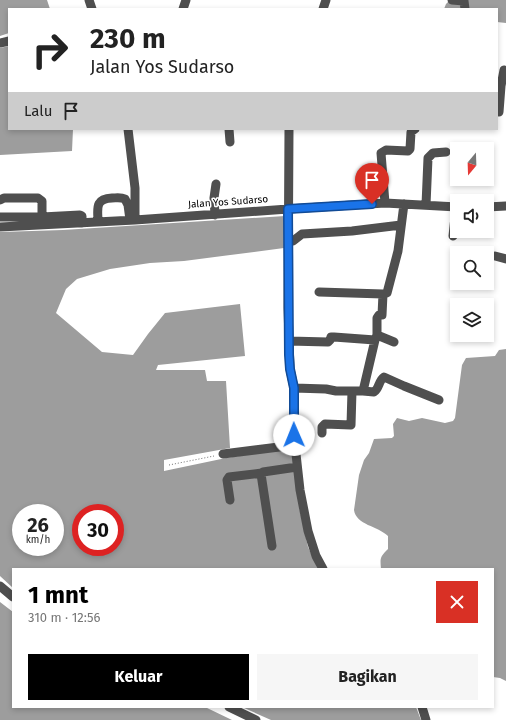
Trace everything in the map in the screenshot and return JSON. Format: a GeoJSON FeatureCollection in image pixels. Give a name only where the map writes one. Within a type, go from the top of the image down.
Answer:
{"type":"FeatureCollection","features":[{"type":"Feature","properties":{"kind":"street"},"geometry":{"type":"LineString","coordinates":[[452,0],[464,1],[465,8]]}},
{"type":"Feature","properties":{"kind":"street"},"geometry":{"type":"LineString","coordinates":[[499,112],[502,70]]}},
{"type":"Feature","properties":{"kind":"street"},"geometry":{"type":"LineString","coordinates":[[128,130],[135,188],[132,220]]}},
{"type":"Feature","properties":{"kind":"street"},"geometry":{"type":"LineString","coordinates":[[229,130],[230,142]]}},
{"type":"Feature","properties":{"kind":"street"},"geometry":{"type":"LineString","coordinates":[[289,130],[289,341],[290,369],[294,388],[295,445],[300,490],[311,545],[322,568]]}},
{"type":"Feature","properties":{"kind":"street"},"geometry":{"type":"LineString","coordinates":[[386,203],[382,153],[386,150],[408,151],[410,132],[413,130]]}},
{"type":"Feature","properties":{"kind":"street"},"geometry":{"type":"LineString","coordinates":[[426,205],[428,158],[434,153],[446,152]]}},
{"type":"Feature","properties":{"kind":"street"},"geometry":{"type":"LineString","coordinates":[[215,215],[214,198],[216,184]]}},
{"type":"Feature","properties":{"kind":"street"},"geometry":{"type":"LineString","coordinates":[[0,200],[4,198],[38,198],[42,201],[42,217]]}},
{"type":"Feature","properties":{"kind":"street"},"geometry":{"type":"LineString","coordinates":[[98,222],[98,205],[106,198],[125,198],[132,220]]}},
{"type":"Feature","properties":{"kind":"street","name":"Jalan Yos Sudarso"},"geometry":{"type":"LineString","coordinates":[[0,227],[215,215],[386,203],[450,207]]}},
{"type":"Feature","properties":{"kind":"street"},"geometry":{"type":"LineString","coordinates":[[319,292],[387,293],[398,251],[404,204]]}},
{"type":"Feature","properties":{"kind":"street"},"geometry":{"type":"LineString","coordinates":[[494,207],[506,206]]}},
{"type":"Feature","properties":{"kind":"street"},"geometry":{"type":"LineString","coordinates":[[0,217],[80,215],[82,216],[82,223]]}},
{"type":"Feature","properties":{"kind":"street"},"geometry":{"type":"LineString","coordinates":[[289,241],[293,241],[302,234],[352,231],[401,225]]}},
{"type":"Feature","properties":{"kind":"street"},"geometry":{"type":"LineString","coordinates":[[495,256],[506,259]]}},
{"type":"Feature","properties":{"kind":"street"},"geometry":{"type":"LineString","coordinates":[[363,391],[376,337],[377,318],[379,315],[382,315],[383,294]]}},
{"type":"Feature","properties":{"kind":"street"},"geometry":{"type":"LineString","coordinates":[[289,341],[328,342],[334,337],[376,337],[394,342]]}},
{"type":"Feature","properties":{"kind":"street"},"geometry":{"type":"LineString","coordinates":[[294,388],[376,392],[382,378],[384,377],[439,400]]}},
{"type":"Feature","properties":{"kind":"street"},"geometry":{"type":"LineString","coordinates":[[322,433],[322,427],[325,424],[351,425],[352,391]]}},
{"type":"Feature","properties":{"kind":"street"},"geometry":{"type":"LineString","coordinates":[[223,454],[295,445]]}},
{"type":"Feature","properties":{"kind":"street"},"geometry":{"type":"LineString","coordinates":[[230,500],[227,480],[229,478],[297,467]]}},
{"type":"Feature","properties":{"kind":"street"},"geometry":{"type":"LineString","coordinates":[[262,473],[261,475],[272,546]]}},
{"type":"Feature","properties":{"kind":"street"},"geometry":{"type":"LineString","coordinates":[[0,586],[12,596]]}},
{"type":"Feature","properties":{"kind":"street"},"geometry":{"type":"LineString","coordinates":[[231,708],[256,720]]}},
{"type":"Feature","properties":{"kind":"street"},"geometry":{"type":"LineString","coordinates":[[422,708],[426,720]]}},
{"type":"Feature","properties":{"kind":"path"},"geometry":{"type":"LineString","coordinates":[[168,465],[223,454]]}},
{"type":"Feature","properties":{"kind":"shaded area"},"geometry":{"type":"Polygon","coordinates":[[[0,0],[47,0],[50,8],[8,8],[8,33],[0,36],[0,0]]]}},
{"type":"Feature","properties":{"kind":"shaded area"},"geometry":{"type":"Polygon","coordinates":[[[450,0],[506,0],[506,23],[498,22],[498,8],[444,8],[450,0]]]}},
{"type":"Feature","properties":{"kind":"shaded area"},"geometry":{"type":"Polygon","coordinates":[[[8,46],[8,130],[73,130],[72,151],[0,155],[0,48],[8,46]]]}},
{"type":"Feature","properties":{"kind":"shaded area"},"geometry":{"type":"Polygon","coordinates":[[[285,216],[284,248],[110,269],[77,279],[66,289],[56,313],[102,352],[133,355],[165,313],[240,304],[245,356],[158,365],[156,370],[205,370],[207,381],[226,381],[230,448],[164,460],[164,471],[226,458],[292,448],[300,511],[308,547],[318,568],[12,568],[12,587],[0,576],[0,232],[63,230],[285,216]]]}},
{"type":"Feature","properties":{"kind":"shaded area"},"geometry":{"type":"Polygon","coordinates":[[[506,349],[506,681],[494,677],[494,568],[381,568],[381,558],[388,549],[388,536],[359,519],[354,510],[359,475],[374,439],[392,438],[394,436],[393,424],[397,418],[409,421],[422,418],[445,423],[453,421],[455,418],[462,365],[466,358],[495,356],[499,350],[506,349]]]}},
{"type":"Feature","properties":{"kind":"shaded area"},"geometry":{"type":"Polygon","coordinates":[[[0,602],[12,611],[12,708],[207,708],[232,720],[0,720],[0,602]]]}},
{"type":"Feature","properties":{"kind":"shaded area"},"geometry":{"type":"Polygon","coordinates":[[[244,708],[416,708],[421,720],[271,720],[244,708]]]}},
{"type":"Feature","properties":{"kind":"route"},"geometry":{"type":"LineString","coordinates":[[294,435],[294,388],[289,355],[288,209],[372,204]]}}]}
